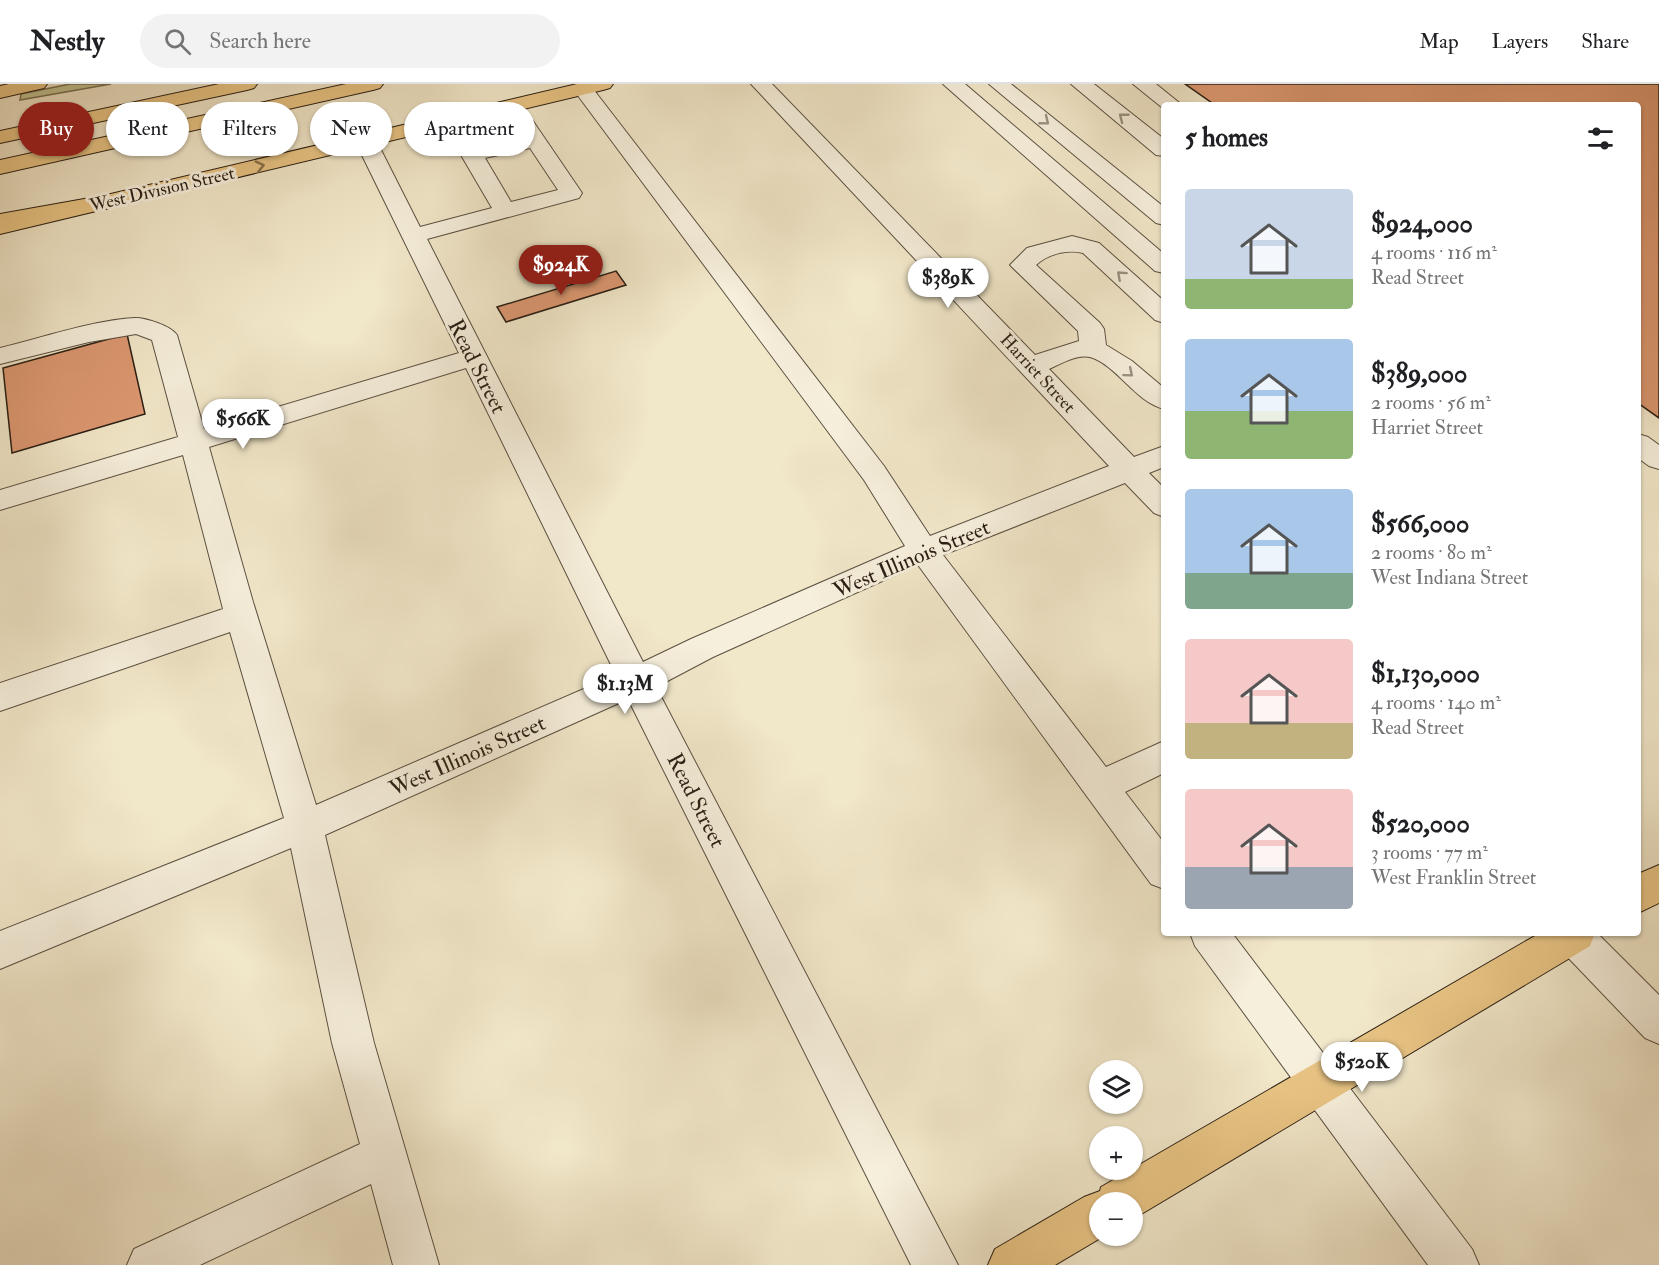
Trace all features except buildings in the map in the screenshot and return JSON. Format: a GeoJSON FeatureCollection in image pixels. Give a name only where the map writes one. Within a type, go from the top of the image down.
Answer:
{"type":"FeatureCollection","features":[{"type":"Feature","properties":{"kind":"main road"},"geometry":{"type":"LineString","coordinates":[[0,92],[37,84]]}},
{"type":"Feature","properties":{"kind":"main road"},"geometry":{"type":"LineString","coordinates":[[101,95],[171,84]]}},
{"type":"Feature","properties":{"kind":"main road"},"geometry":{"type":"LineString","coordinates":[[0,137],[247,84]]}},
{"type":"Feature","properties":{"kind":"main road"},"geometry":{"type":"LineString","coordinates":[[0,167],[373,84]]}},
{"type":"Feature","properties":{"kind":"main road","name":"West Division Street"},"geometry":{"type":"LineString","coordinates":[[529,102],[593,86]]}},
{"type":"Feature","properties":{"kind":"main road","name":"West Division Street"},"geometry":{"type":"LineString","coordinates":[[0,227],[310,154]]}},
{"type":"Feature","properties":{"kind":"main road"},"geometry":{"type":"LineString","coordinates":[[0,221],[101,203]]}},
{"type":"Feature","properties":{"kind":"main road"},"geometry":{"type":"LineString","coordinates":[[1641,893],[1659,882]]}},
{"type":"Feature","properties":{"kind":"main road"},"geometry":{"type":"LineString","coordinates":[[1136,1192],[1571,936]]}},
{"type":"Feature","properties":{"kind":"main road"},"geometry":{"type":"LineString","coordinates":[[1011,1265],[1089,1219]]}},
{"type":"Feature","properties":{"kind":"street","name":"Harriet Street"},"geometry":{"type":"LineString","coordinates":[[761,84],[1161,503]]}},
{"type":"Feature","properties":{"kind":"street"},"geometry":{"type":"LineString","coordinates":[[953,84],[1161,263]]}},
{"type":"Feature","properties":{"kind":"street"},"geometry":{"type":"LineString","coordinates":[[999,84],[1161,216]]}},
{"type":"Feature","properties":{"kind":"street"},"geometry":{"type":"LineString","coordinates":[[1081,84],[1161,148]]}},
{"type":"Feature","properties":{"kind":"street"},"geometry":{"type":"LineString","coordinates":[[1143,84],[1168,102]]}},
{"type":"Feature","properties":{"kind":"street"},"geometry":{"type":"LineString","coordinates":[[593,86],[874,474],[923,550],[1161,869]]}},
{"type":"Feature","properties":{"kind":"street"},"geometry":{"type":"LineString","coordinates":[[413,236],[505,211],[571,193],[536,140],[472,155],[505,211]]}},
{"type":"Feature","properties":{"kind":"street","name":"Read Street"},"geometry":{"type":"LineString","coordinates":[[373,156],[636,681],[934,1265]]}},
{"type":"Feature","properties":{"kind":"street"},"geometry":{"type":"LineString","coordinates":[[1093,348],[1091,329],[1022,265],[1035,253],[1072,243],[1091,248],[1161,312]]}},
{"type":"Feature","properties":{"kind":"street"},"geometry":{"type":"LineString","coordinates":[[0,356],[89,334],[137,326],[164,335],[241,616],[305,827],[353,1043],[416,1265]]}},
{"type":"Feature","properties":{"kind":"street"},"geometry":{"type":"LineString","coordinates":[[1032,366],[1078,348],[1093,348],[1108,355],[1161,398]]}},
{"type":"Feature","properties":{"kind":"street"},"geometry":{"type":"LineString","coordinates":[[0,500],[474,357]]}},
{"type":"Feature","properties":{"kind":"street"},"geometry":{"type":"LineString","coordinates":[[1641,446],[1659,459]]}},
{"type":"Feature","properties":{"kind":"street","name":"West Illinois Street"},"geometry":{"type":"LineString","coordinates":[[0,950],[305,827],[636,681],[702,648],[923,550],[1161,457]]}},
{"type":"Feature","properties":{"kind":"street"},"geometry":{"type":"LineString","coordinates":[[0,698],[241,616]]}},
{"type":"Feature","properties":{"kind":"street"},"geometry":{"type":"LineString","coordinates":[[1100,787],[1161,757]]}},
{"type":"Feature","properties":{"kind":"street"},"geometry":{"type":"LineString","coordinates":[[1211,936],[1456,1265]]}},
{"type":"Feature","properties":{"kind":"street"},"geometry":{"type":"LineString","coordinates":[[1576,936],[1659,1024]]}},
{"type":"Feature","properties":{"kind":"street"},"geometry":{"type":"LineString","coordinates":[[150,1265],[384,1155]]}},
{"type":"Feature","properties":{"kind":"green space"},"geometry":{"type":"Polygon","coordinates":[[[70,84],[111,84],[20,100],[21,94],[70,84]]]}}]}
